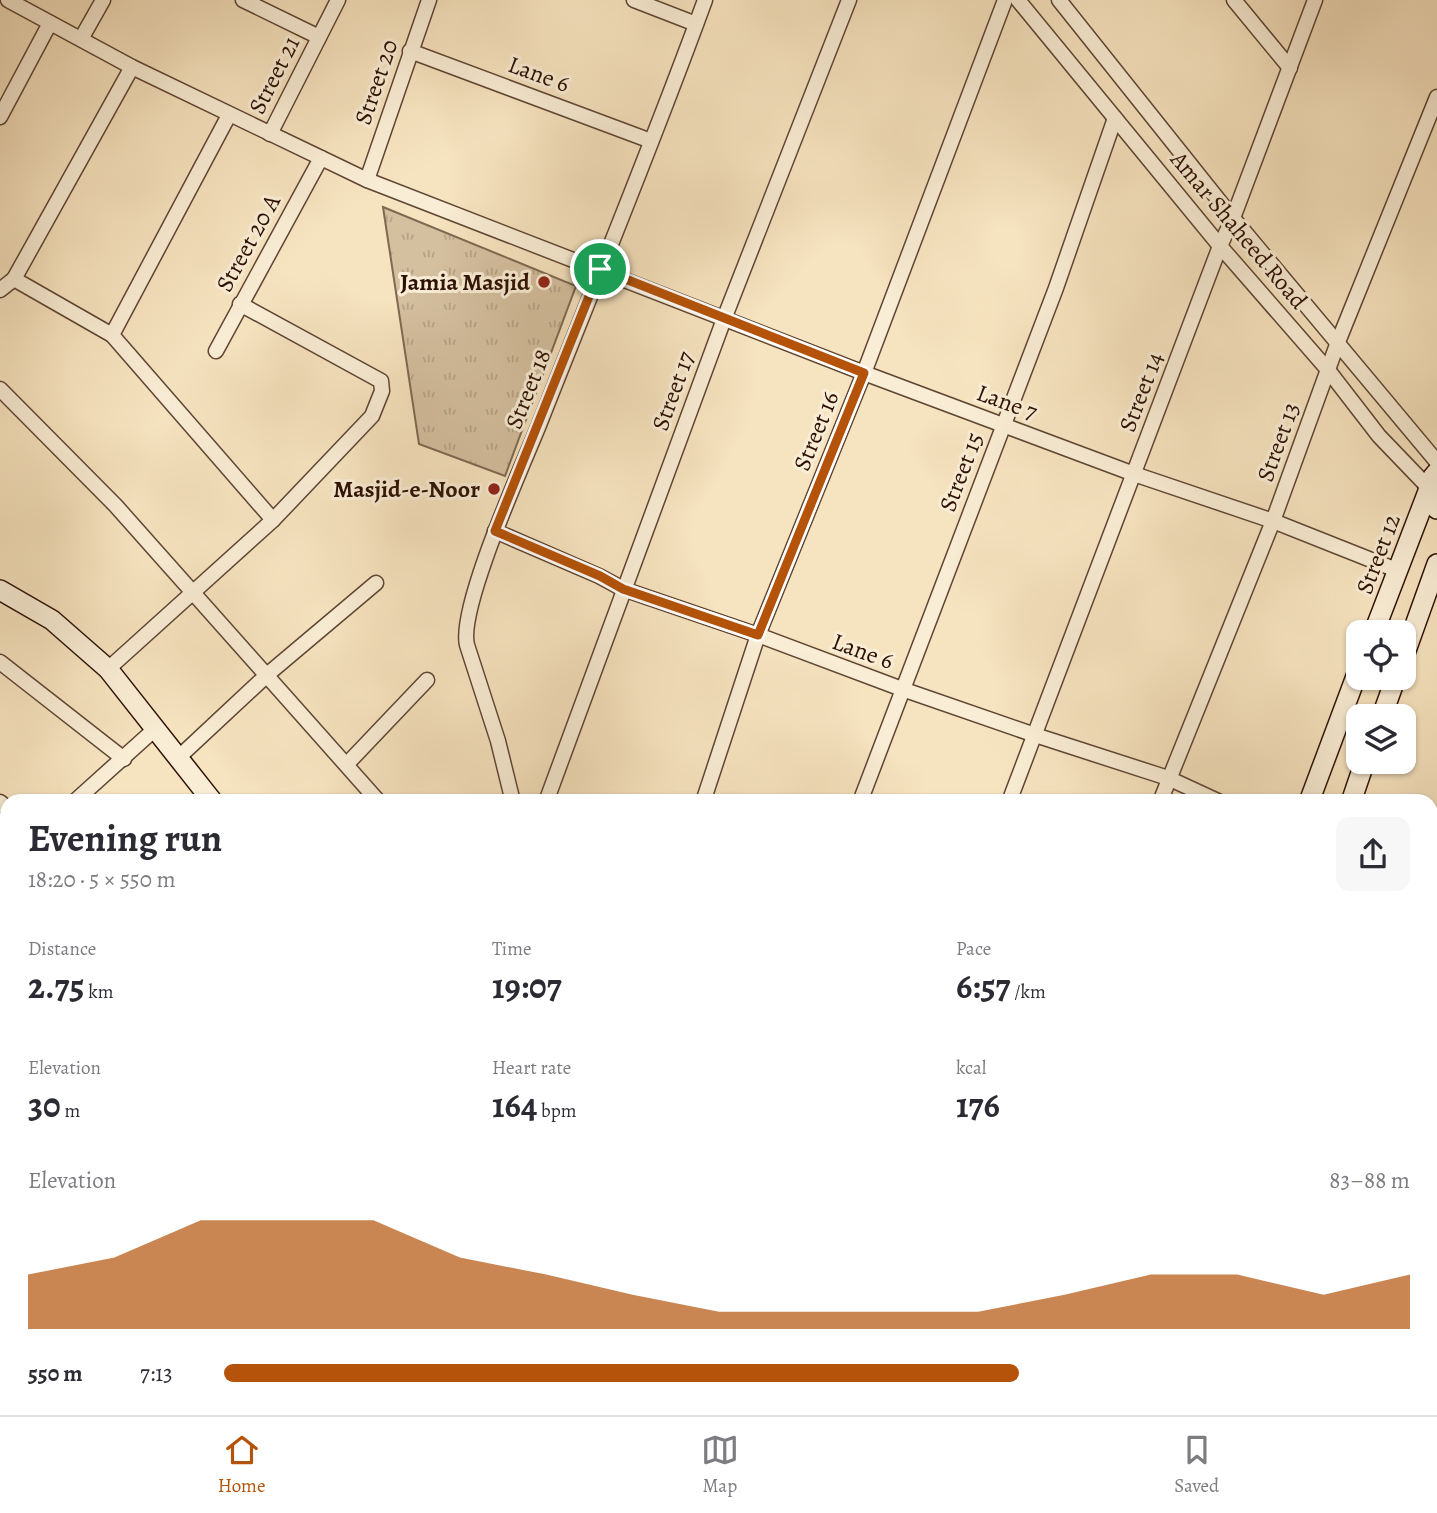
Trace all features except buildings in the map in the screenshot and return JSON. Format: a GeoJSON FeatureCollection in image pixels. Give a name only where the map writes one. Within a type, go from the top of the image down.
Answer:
{"type":"FeatureCollection","features":[{"type":"Feature","properties":{"kind":"street"},"geometry":{"type":"LineString","coordinates":[[80,39],[103,0]]}},
{"type":"Feature","properties":{"kind":"street"},"geometry":{"type":"LineString","coordinates":[[243,0],[319,37]]}},
{"type":"Feature","properties":{"kind":"street","name":"Street 21"},"geometry":{"type":"LineString","coordinates":[[270,134],[338,0]]}},
{"type":"Feature","properties":{"kind":"street","name":"Street 20"},"geometry":{"type":"LineString","coordinates":[[367,180],[429,0]]}},
{"type":"Feature","properties":{"kind":"street"},"geometry":{"type":"LineString","coordinates":[[634,0],[696,24]]}},
{"type":"Feature","properties":{"kind":"street","name":"Street 18"},"geometry":{"type":"LineString","coordinates":[[511,794],[498,741],[464,635],[472,600],[495,531],[705,0]]}},
{"type":"Feature","properties":{"kind":"street","name":"Street 17"},"geometry":{"type":"LineString","coordinates":[[549,794],[724,319],[849,0]]}},
{"type":"Feature","properties":{"kind":"street","name":"Street 16"},"geometry":{"type":"LineString","coordinates":[[706,794],[758,635],[864,373],[1005,0]]}},
{"type":"Feature","properties":{"kind":"street","name":"Amar Shaheed Road"},"geometry":{"type":"LineString","coordinates":[[1018,0],[1220,246],[1328,370],[1379,436],[1432,491]]}},
{"type":"Feature","properties":{"kind":"street","name":"Amar Shaheed Road"},"geometry":{"type":"LineString","coordinates":[[1059,0],[1233,218],[1437,462]]}},
{"type":"Feature","properties":{"kind":"street"},"geometry":{"type":"LineString","coordinates":[[1234,0],[1290,68]]}},
{"type":"Feature","properties":{"kind":"street","name":"Street 14"},"geometry":{"type":"LineString","coordinates":[[1012,794],[1315,0]]}},
{"type":"Feature","properties":{"kind":"street","name":"Lane 7"},"geometry":{"type":"LineString","coordinates":[[15,2],[132,67],[367,180],[864,373],[1133,474],[1273,521],[1399,571]]}},
{"type":"Feature","properties":{"kind":"street"},"geometry":{"type":"LineString","coordinates":[[0,117],[50,23]]}},
{"type":"Feature","properties":{"kind":"street","name":"Lane 6"},"geometry":{"type":"LineString","coordinates":[[410,51],[651,141]]}},
{"type":"Feature","properties":{"kind":"street"},"geometry":{"type":"LineString","coordinates":[[0,289],[14,279],[132,67]]}},
{"type":"Feature","properties":{"kind":"street","name":"Street 13"},"geometry":{"type":"LineString","coordinates":[[1163,794],[1273,521],[1338,342],[1437,97]]}},
{"type":"Feature","properties":{"kind":"street"},"geometry":{"type":"LineString","coordinates":[[112,335],[229,114]]}},
{"type":"Feature","properties":{"kind":"street","name":"Street 15"},"geometry":{"type":"LineString","coordinates":[[863,794],[1056,288],[1115,118]]}},
{"type":"Feature","properties":{"kind":"street","name":"Street 20 A"},"geometry":{"type":"LineString","coordinates":[[216,351],[321,158]]}},
{"type":"Feature","properties":{"kind":"street"},"geometry":{"type":"LineString","coordinates":[[14,279],[112,335],[273,520]]}},
{"type":"Feature","properties":{"kind":"street"},"geometry":{"type":"LineString","coordinates":[[108,669],[273,520],[372,416],[382,391],[382,381],[240,304]]}},
{"type":"Feature","properties":{"kind":"street"},"geometry":{"type":"LineString","coordinates":[[0,389],[116,506],[372,794]]}},
{"type":"Feature","properties":{"kind":"street","name":"Street 12"},"geometry":{"type":"LineString","coordinates":[[1379,620],[1432,491]]}},
{"type":"Feature","properties":{"kind":"street","name":"Lane 6"},"geometry":{"type":"LineString","coordinates":[[495,531],[600,576],[623,589],[758,635],[902,689],[1168,778],[1203,794]]}},
{"type":"Feature","properties":{"kind":"street"},"geometry":{"type":"LineString","coordinates":[[1416,623],[1437,564]]}},
{"type":"Feature","properties":{"kind":"street"},"geometry":{"type":"LineString","coordinates":[[178,758],[268,674],[376,583]]}},
{"type":"Feature","properties":{"kind":"street"},"geometry":{"type":"LineString","coordinates":[[0,590],[52,621],[108,669],[207,794]]}},
{"type":"Feature","properties":{"kind":"street"},"geometry":{"type":"LineString","coordinates":[[0,662],[124,758]]}},
{"type":"Feature","properties":{"kind":"street"},"geometry":{"type":"LineString","coordinates":[[347,764],[427,680]]}},
{"type":"Feature","properties":{"kind":"street"},"geometry":{"type":"LineString","coordinates":[[1313,794],[1351,690]]}},
{"type":"Feature","properties":{"kind":"street"},"geometry":{"type":"LineString","coordinates":[[84,794],[155,729]]}},
{"type":"Feature","properties":{"kind":"street"},"geometry":{"type":"LineString","coordinates":[[1354,794],[1361,774]]}},
{"type":"Feature","properties":{"kind":"green space"},"geometry":{"type":"Polygon","coordinates":[[[383,207],[576,286],[505,476],[419,444],[383,207]]]}},
{"type":"Feature","properties":{"kind":"place","name":"Jamia Masjid"},"geometry":{"type":"Point","coordinates":[544,282]}},
{"type":"Feature","properties":{"kind":"place","name":"Masjid-e-Noor"},"geometry":{"type":"Point","coordinates":[494,489]}},
{"type":"Feature","properties":{"kind":"route"},"geometry":{"type":"LineString","coordinates":[[600,269],[864,373],[758,635],[623,589],[600,576],[495,531],[600,269]]}}]}
